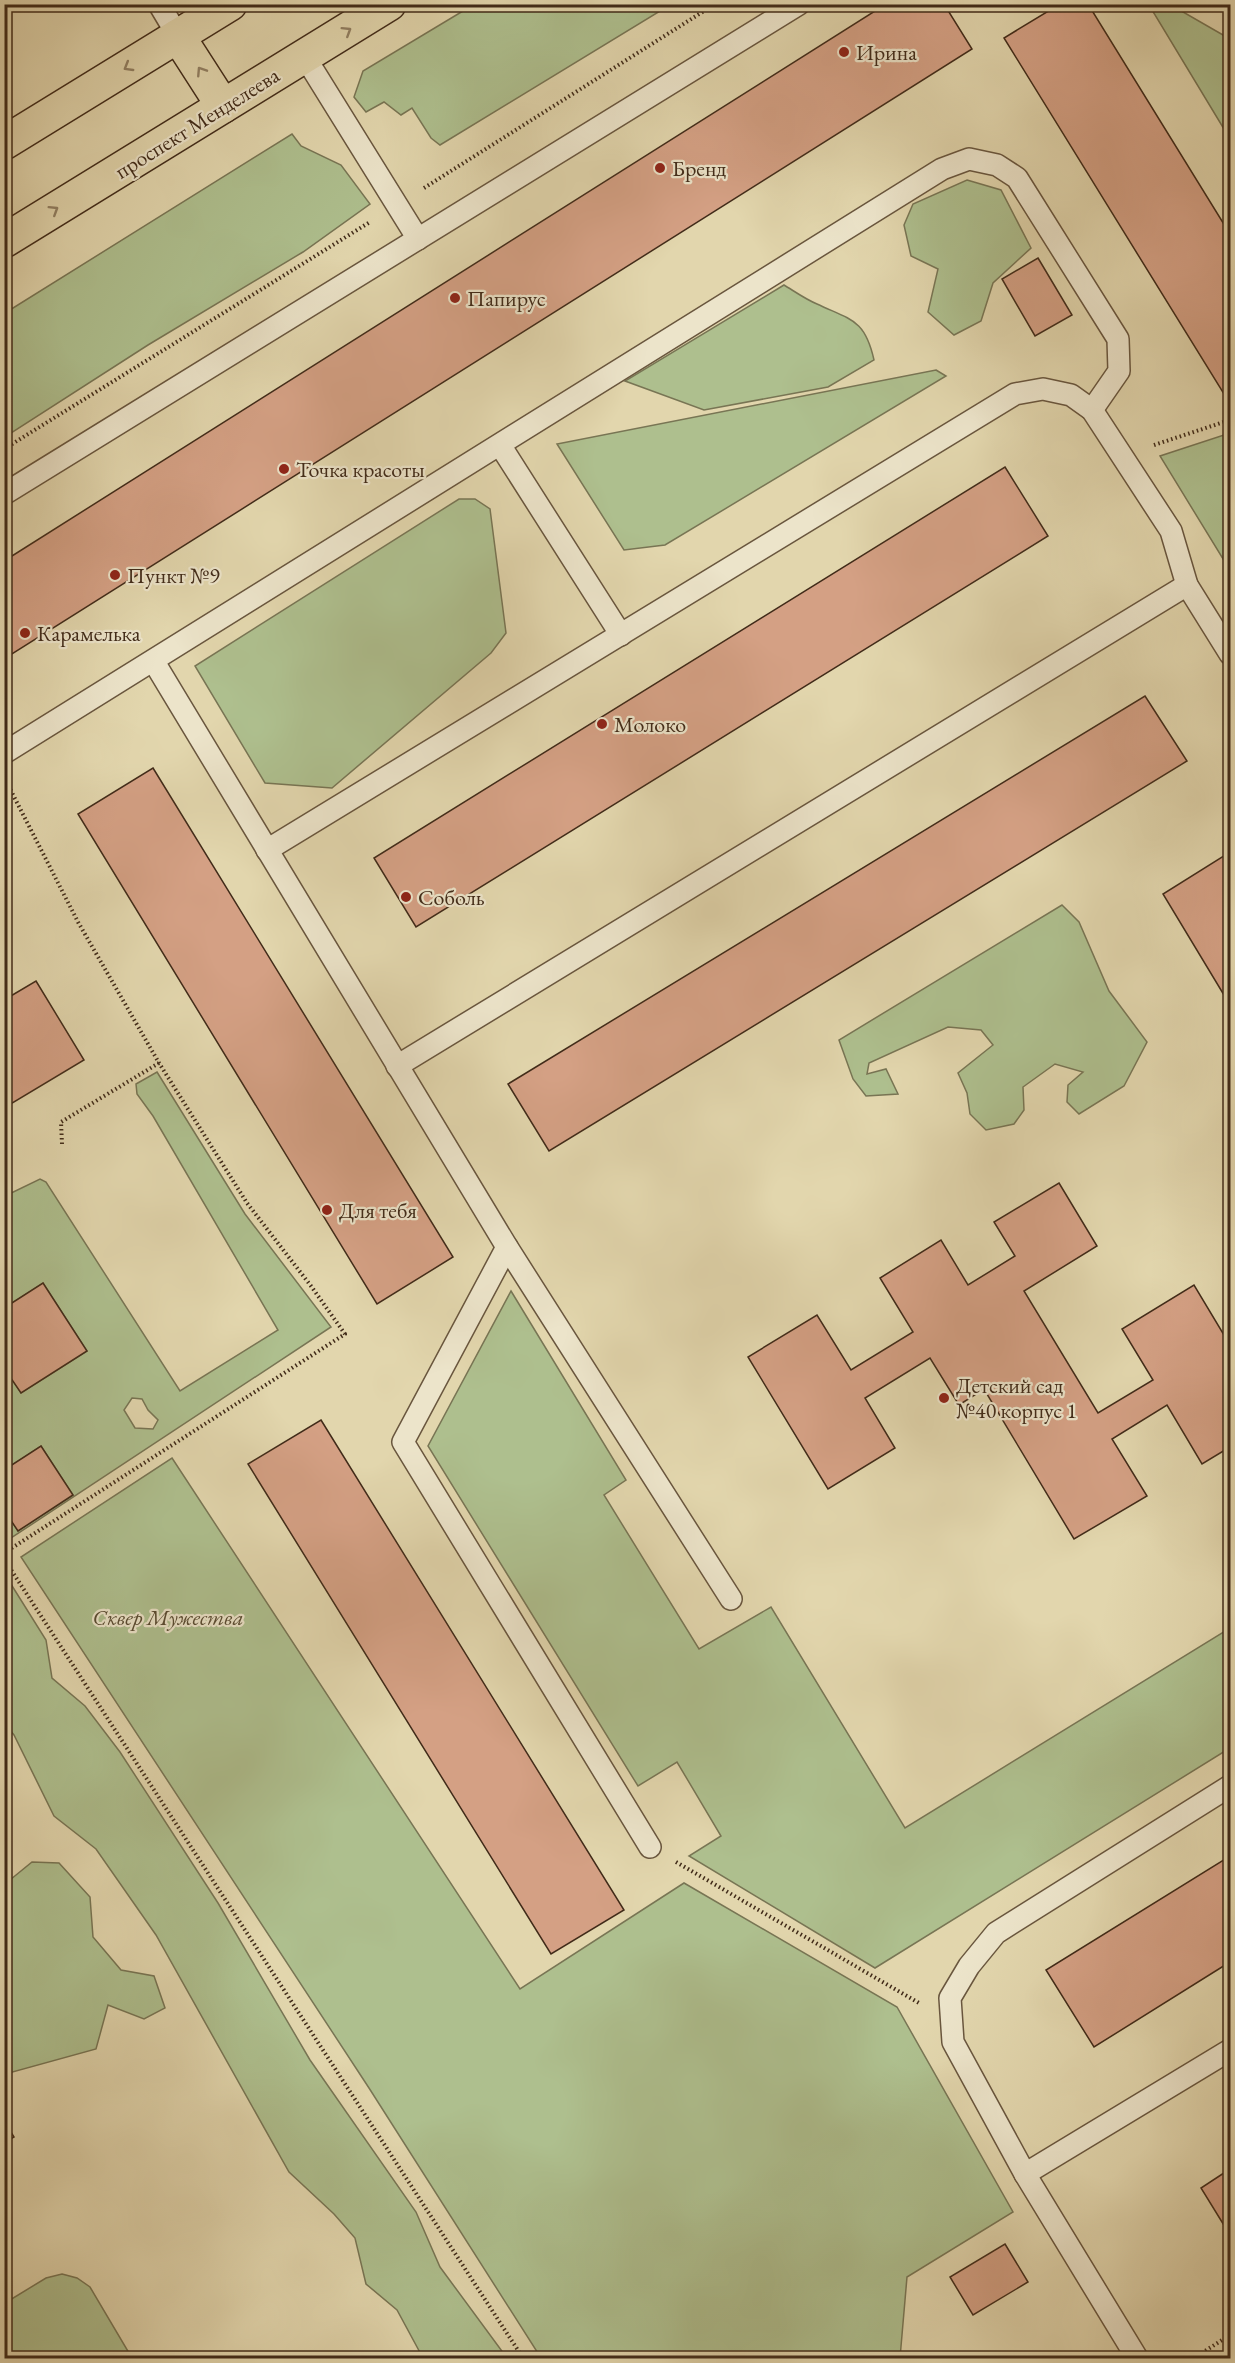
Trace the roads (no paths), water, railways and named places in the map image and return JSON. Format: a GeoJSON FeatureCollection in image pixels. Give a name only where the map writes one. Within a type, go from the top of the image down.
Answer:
{"type":"FeatureCollection","features":[{"type":"Feature","properties":{"kind":"main road"},"geometry":{"type":"LineString","coordinates":[[4,143],[230,4]]}},
{"type":"Feature","properties":{"kind":"main road","name":"проспект Менделеева"},"geometry":{"type":"LineString","coordinates":[[4,241],[389,4]]}},
{"type":"Feature","properties":{"kind":"main road"},"geometry":{"type":"LineString","coordinates":[[178,36],[223,106]]}},
{"type":"Feature","properties":{"kind":"lane"},"geometry":{"type":"LineString","coordinates":[[159,4],[178,36]]}},
{"type":"Feature","properties":{"kind":"lane"},"geometry":{"type":"LineString","coordinates":[[4,494],[799,4]]}},
{"type":"Feature","properties":{"kind":"lane"},"geometry":{"type":"LineString","coordinates":[[305,57],[418,239]]}},
{"type":"Feature","properties":{"kind":"lane"},"geometry":{"type":"LineString","coordinates":[[4,753],[154,662],[942,169],[969,159],[997,165],[1017,178],[1118,339],[1119,371],[1092,410]]}},
{"type":"Feature","properties":{"kind":"lane"},"geometry":{"type":"LineString","coordinates":[[267,850],[1015,394],[1043,389],[1071,395],[1092,410],[1171,531],[1187,585],[1230,654]]}},
{"type":"Feature","properties":{"kind":"lane"},"geometry":{"type":"LineString","coordinates":[[500,445],[621,635]]}},
{"type":"Feature","properties":{"kind":"lane"},"geometry":{"type":"LineString","coordinates":[[397,1066],[1187,585]]}},
{"type":"Feature","properties":{"kind":"lane"},"geometry":{"type":"LineString","coordinates":[[154,662],[507,1247],[731,1599]]}},
{"type":"Feature","properties":{"kind":"lane"},"geometry":{"type":"LineString","coordinates":[[507,1247],[403,1442],[650,1847]]}},
{"type":"Feature","properties":{"kind":"lane"},"geometry":{"type":"LineString","coordinates":[[1137,2358],[1025,2174],[953,2042],[950,1998],[969,1966],[996,1933],[1230,1786]]}},
{"type":"Feature","properties":{"kind":"lane"},"geometry":{"type":"LineString","coordinates":[[1025,2174],[1230,2050]]}},
{"type":"Feature","properties":{"kind":"place","name":"Ирина"},"geometry":{"type":"Point","coordinates":[844,52]}},
{"type":"Feature","properties":{"kind":"place","name":"Бренд"},"geometry":{"type":"Point","coordinates":[660,168]}},
{"type":"Feature","properties":{"kind":"place","name":"Папирус"},"geometry":{"type":"Point","coordinates":[455,298]}},
{"type":"Feature","properties":{"kind":"place","name":"Точка красоты"},"geometry":{"type":"Point","coordinates":[284,469]}},
{"type":"Feature","properties":{"kind":"place","name":"Пункт №9"},"geometry":{"type":"Point","coordinates":[115,575]}},
{"type":"Feature","properties":{"kind":"place","name":"Карамелька"},"geometry":{"type":"Point","coordinates":[25,633]}},
{"type":"Feature","properties":{"kind":"place","name":"Молоко"},"geometry":{"type":"Point","coordinates":[602,724]}},
{"type":"Feature","properties":{"kind":"place","name":"Соболь"},"geometry":{"type":"Point","coordinates":[406,897]}},
{"type":"Feature","properties":{"kind":"place","name":"Для тебя"},"geometry":{"type":"Point","coordinates":[327,1210]}},
{"type":"Feature","properties":{"kind":"place","name":"Детский сад №40 корпус 1"},"geometry":{"type":"Point","coordinates":[944,1398]}},
{"type":"Feature","properties":{"kind":"park label","name":"Сквер Мужества"},"geometry":{"type":"Point","coordinates":[168,1617]}}]}
